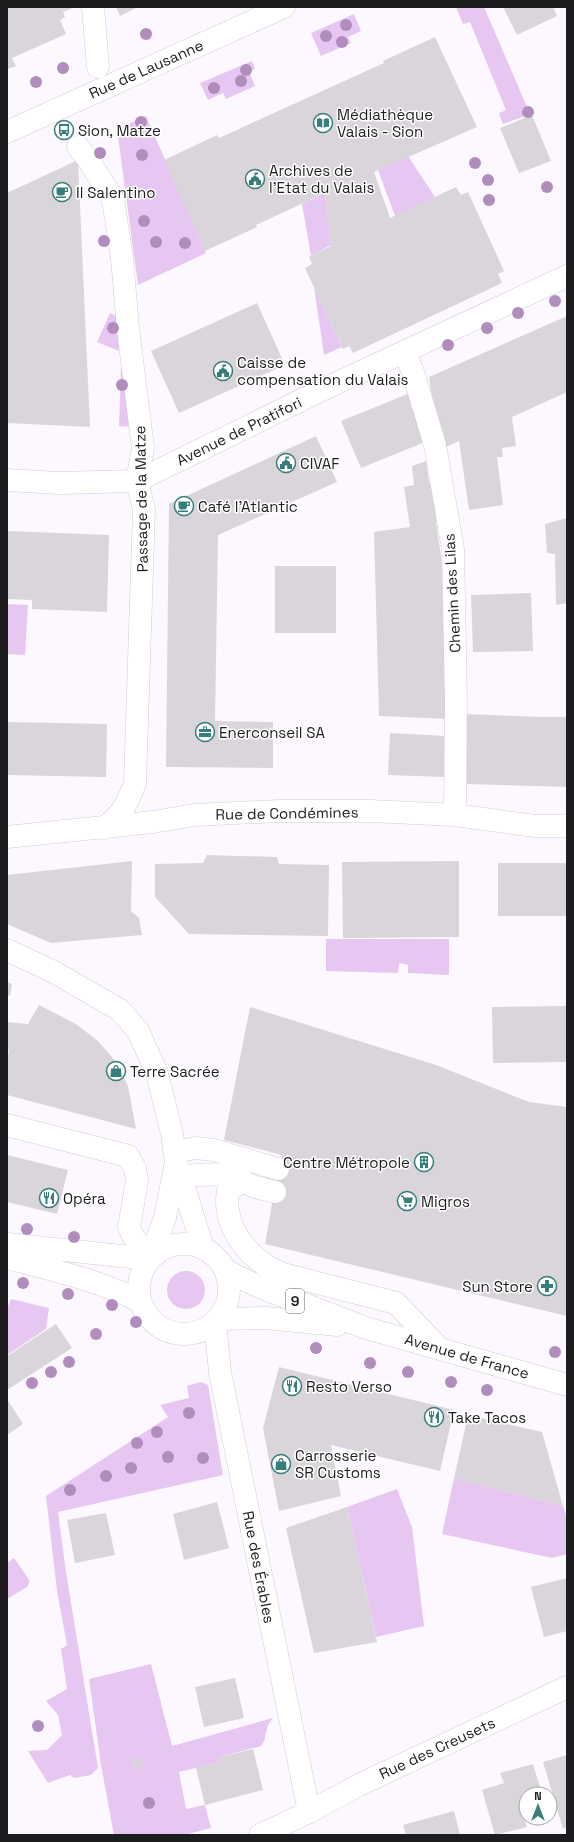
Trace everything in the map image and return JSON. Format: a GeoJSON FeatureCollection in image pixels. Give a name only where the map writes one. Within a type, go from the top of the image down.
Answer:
{"type":"FeatureCollection","features":[{"type":"Feature","properties":{"kind":"street"},"geometry":{"type":"LineString","coordinates":[[92,7],[98,67]]}},
{"type":"Feature","properties":{"kind":"street","name":"Rue de Lausanne"},"geometry":{"type":"LineString","coordinates":[[7,132],[284,7]]}},
{"type":"Feature","properties":{"kind":"street","name":"Passage de la Matze"},"geometry":{"type":"LineString","coordinates":[[78,148],[88,158],[113,200],[122,258],[128,329],[143,448],[137,480],[144,509],[135,783],[128,802],[119,816],[104,828]]}},
{"type":"Feature","properties":{"kind":"street","name":"Avenue de Pratifori"},"geometry":{"type":"LineString","coordinates":[[7,480],[58,483],[137,480],[567,276]]}},
{"type":"Feature","properties":{"kind":"street","name":"Chemin des Lilas"},"geometry":{"type":"LineString","coordinates":[[404,353],[412,369],[435,445],[453,549],[456,702],[455,815]]}},
{"type":"Feature","properties":{"kind":"street","name":"Rue de Condémines"},"geometry":{"type":"LineString","coordinates":[[7,837],[104,828],[194,815],[279,811],[370,811],[455,815],[535,826],[567,826]]}},
{"type":"Feature","properties":{"kind":"street"},"geometry":{"type":"LineString","coordinates":[[7,950],[54,972],[120,1010],[138,1031],[157,1073],[176,1166],[203,1248]]}},
{"type":"Feature","properties":{"kind":"street"},"geometry":{"type":"LineString","coordinates":[[7,1125],[128,1156],[135,1168],[137,1182],[129,1228],[150,1259]]}},
{"type":"Feature","properties":{"kind":"street"},"geometry":{"type":"LineString","coordinates":[[7,1244],[150,1259],[162,1250],[176,1245],[184,1244],[203,1248],[218,1259],[225,1270],[230,1285],[230,1293],[225,1309],[217,1320],[209,1327],[195,1333],[181,1334],[162,1329],[149,1318],[141,1302],[139,1291],[140,1280],[150,1259],[165,1218],[176,1166],[196,1148],[214,1150],[278,1169]]}},
{"type":"Feature","properties":{"kind":"street"},"geometry":{"type":"LineString","coordinates":[[176,1166],[225,1174],[255,1187],[275,1192]]}},
{"type":"Feature","properties":{"kind":"street"},"geometry":{"type":"LineString","coordinates":[[243,1181],[228,1190],[226,1203],[236,1234],[251,1256],[269,1269],[283,1274],[396,1303],[439,1348]]}},
{"type":"Feature","properties":{"kind":"street"},"geometry":{"type":"LineString","coordinates":[[7,1258],[90,1281],[119,1291],[141,1302]]}},
{"type":"Feature","properties":{"kind":"street","name":"Avenue de France"},"geometry":{"type":"LineString","coordinates":[[225,1270],[253,1284],[366,1328],[567,1385]]}},
{"type":"Feature","properties":{"kind":"street","name":"Avenue de France"},"geometry":{"type":"LineString","coordinates":[[217,1320],[266,1318],[366,1328]]}},
{"type":"Feature","properties":{"kind":"street","name":"Rue des Érables"},"geometry":{"type":"LineString","coordinates":[[217,1320],[220,1372],[309,1812]]}},
{"type":"Feature","properties":{"kind":"street","name":"Rue des Creusets"},"geometry":{"type":"LineString","coordinates":[[260,1835],[309,1812],[359,1785],[567,1687]]}},
{"type":"Feature","properties":{"kind":"shaded area"},"geometry":{"type":"Polygon","coordinates":[[[456,7],[484,7],[530,114],[503,124],[499,113],[506,110],[470,22],[463,24],[456,7]]]}},
{"type":"Feature","properties":{"kind":"shaded area"},"geometry":{"type":"Polygon","coordinates":[[[354,14],[361,31],[348,37],[351,43],[321,56],[311,33],[354,14]]]}},
{"type":"Feature","properties":{"kind":"shaded area"},"geometry":{"type":"Polygon","coordinates":[[[252,61],[255,69],[249,72],[255,86],[226,99],[223,93],[208,100],[200,83],[252,61]]]}},
{"type":"Feature","properties":{"kind":"shaded area"},"geometry":{"type":"Polygon","coordinates":[[[146,116],[206,253],[138,285],[117,129],[146,116]]]}},
{"type":"Feature","properties":{"kind":"shaded area"},"geometry":{"type":"Polygon","coordinates":[[[408,156],[435,197],[395,216],[378,170],[408,156]]]}},
{"type":"Feature","properties":{"kind":"shaded area"},"geometry":{"type":"Polygon","coordinates":[[[325,193],[331,245],[311,256],[302,204],[325,193]]]}},
{"type":"Feature","properties":{"kind":"shaded area"},"geometry":{"type":"Polygon","coordinates":[[[314,287],[342,347],[324,355],[314,287]]]}},
{"type":"Feature","properties":{"kind":"shaded area"},"geometry":{"type":"Polygon","coordinates":[[[110,313],[121,318],[119,351],[97,342],[110,313]]]}},
{"type":"Feature","properties":{"kind":"shaded area"},"geometry":{"type":"Polygon","coordinates":[[[121,369],[127,372],[135,427],[119,426],[121,369]]]}},
{"type":"Feature","properties":{"kind":"shaded area"},"geometry":{"type":"Polygon","coordinates":[[[7,604],[28,605],[25,655],[7,654],[7,604]]]}},
{"type":"Feature","properties":{"kind":"shaded area"},"geometry":{"type":"Polygon","coordinates":[[[326,939],[449,939],[449,975],[408,973],[408,965],[399,963],[398,973],[326,971],[326,939]]]}},
{"type":"Feature","properties":{"kind":"shaded area"},"geometry":{"type":"Polygon","coordinates":[[[182,1271],[190,1271],[197,1274],[202,1279],[205,1290],[202,1301],[197,1306],[190,1309],[182,1309],[175,1306],[170,1301],[167,1294],[167,1286],[170,1279],[175,1274],[182,1271]]]}},
{"type":"Feature","properties":{"kind":"shaded area"},"geometry":{"type":"Polygon","coordinates":[[[11,1299],[49,1308],[46,1329],[7,1355],[7,1309],[11,1299]]]}},
{"type":"Feature","properties":{"kind":"shaded area"},"geometry":{"type":"Polygon","coordinates":[[[201,1382],[208,1385],[223,1475],[58,1512],[66,1572],[98,1768],[91,1775],[74,1778],[70,1775],[48,1783],[28,1751],[47,1750],[62,1735],[58,1715],[46,1701],[67,1689],[61,1649],[67,1645],[57,1591],[46,1496],[168,1417],[160,1405],[189,1398],[187,1386],[201,1382]]]}},
{"type":"Feature","properties":{"kind":"shaded area"},"geometry":{"type":"Polygon","coordinates":[[[454,1478],[563,1506],[567,1518],[567,1554],[552,1558],[442,1534],[454,1478]]]}},
{"type":"Feature","properties":{"kind":"shaded area"},"geometry":{"type":"Polygon","coordinates":[[[397,1489],[412,1527],[424,1626],[376,1637],[347,1507],[397,1489]]]}},
{"type":"Feature","properties":{"kind":"shaded area"},"geometry":{"type":"Polygon","coordinates":[[[14,1558],[30,1581],[27,1587],[7,1599],[7,1563],[14,1558]]]}},
{"type":"Feature","properties":{"kind":"shaded area"},"geometry":{"type":"Polygon","coordinates":[[[151,1664],[172,1746],[273,1718],[268,1725],[264,1741],[261,1746],[220,1757],[221,1762],[179,1772],[186,1809],[205,1805],[211,1828],[184,1835],[114,1835],[101,1765],[89,1679],[151,1664]]]}},
{"type":"Feature","properties":{"kind":"building"},"geometry":{"type":"Polygon","coordinates":[[[7,7],[73,8],[63,12],[65,17],[60,20],[66,34],[12,58],[16,66],[7,69],[7,7]]]}},
{"type":"Feature","properties":{"kind":"building"},"geometry":{"type":"Polygon","coordinates":[[[116,7],[138,7],[120,16],[116,7]]]}},
{"type":"Feature","properties":{"kind":"building"},"geometry":{"type":"Polygon","coordinates":[[[503,7],[553,7],[557,16],[517,35],[503,7]]]}},
{"type":"Feature","properties":{"kind":"building"},"geometry":{"type":"Polygon","coordinates":[[[435,37],[477,127],[374,172],[390,218],[456,187],[461,195],[468,192],[504,271],[498,274],[502,283],[353,353],[349,346],[343,349],[305,268],[312,264],[309,257],[331,246],[325,193],[256,225],[257,227],[205,251],[164,160],[217,135],[219,138],[384,63],[383,61],[435,37]]]}},
{"type":"Feature","properties":{"kind":"building"},"geometry":{"type":"Polygon","coordinates":[[[532,115],[551,161],[519,173],[500,128],[532,115]]]}},
{"type":"Feature","properties":{"kind":"building"},"geometry":{"type":"Polygon","coordinates":[[[78,160],[90,427],[7,423],[7,193],[78,160]]]}},
{"type":"Feature","properties":{"kind":"building"},"geometry":{"type":"Polygon","coordinates":[[[257,303],[285,365],[179,413],[151,351],[257,303]]]}},
{"type":"Feature","properties":{"kind":"building"},"geometry":{"type":"Polygon","coordinates":[[[567,316],[567,392],[512,417],[516,446],[502,448],[503,457],[497,457],[503,505],[469,510],[459,441],[440,450],[429,377],[567,316]]]}},
{"type":"Feature","properties":{"kind":"building"},"geometry":{"type":"Polygon","coordinates":[[[410,393],[430,440],[361,468],[341,421],[410,393]]]}},
{"type":"Feature","properties":{"kind":"building"},"geometry":{"type":"Polygon","coordinates":[[[316,436],[337,482],[218,535],[215,721],[273,722],[273,768],[166,767],[169,504],[316,436]]]}},
{"type":"Feature","properties":{"kind":"building"},"geometry":{"type":"Polygon","coordinates":[[[426,461],[429,482],[434,482],[440,521],[436,522],[445,583],[448,719],[379,716],[374,532],[410,527],[404,487],[414,485],[412,466],[426,461]]]}},
{"type":"Feature","properties":{"kind":"building"},"geometry":{"type":"Polygon","coordinates":[[[567,518],[567,603],[556,605],[555,554],[547,553],[545,524],[567,518]]]}},
{"type":"Feature","properties":{"kind":"building"},"geometry":{"type":"Polygon","coordinates":[[[7,531],[109,535],[107,612],[32,609],[32,600],[7,599],[7,531]]]}},
{"type":"Feature","properties":{"kind":"building"},"geometry":{"type":"Polygon","coordinates":[[[275,566],[336,566],[336,633],[275,633],[275,566]]]}},
{"type":"Feature","properties":{"kind":"building"},"geometry":{"type":"Polygon","coordinates":[[[531,593],[533,651],[473,652],[471,595],[531,593]]]}},
{"type":"Feature","properties":{"kind":"building"},"geometry":{"type":"Polygon","coordinates":[[[464,714],[567,717],[567,787],[467,784],[464,714]]]}},
{"type":"Feature","properties":{"kind":"building"},"geometry":{"type":"Polygon","coordinates":[[[7,722],[107,724],[106,777],[7,775],[7,722]]]}},
{"type":"Feature","properties":{"kind":"building"},"geometry":{"type":"Polygon","coordinates":[[[390,733],[445,736],[444,777],[388,775],[390,733]]]}},
{"type":"Feature","properties":{"kind":"building"},"geometry":{"type":"Polygon","coordinates":[[[207,855],[277,857],[279,864],[329,865],[328,936],[189,934],[155,897],[155,864],[203,863],[207,855]]]}},
{"type":"Feature","properties":{"kind":"building"},"geometry":{"type":"Polygon","coordinates":[[[132,861],[131,911],[139,918],[142,935],[51,943],[7,924],[7,875],[132,861]]]}},
{"type":"Feature","properties":{"kind":"building"},"geometry":{"type":"Polygon","coordinates":[[[459,861],[459,937],[343,938],[342,862],[459,861]]]}},
{"type":"Feature","properties":{"kind":"building"},"geometry":{"type":"Polygon","coordinates":[[[498,863],[567,863],[567,916],[498,916],[498,863]]]}},
{"type":"Feature","properties":{"kind":"building"},"geometry":{"type":"Polygon","coordinates":[[[7,982],[12,984],[10,996],[7,995],[7,982]]]}},
{"type":"Feature","properties":{"kind":"building"},"geometry":{"type":"Polygon","coordinates":[[[39,1005],[76,1024],[98,1041],[117,1063],[128,1086],[136,1129],[7,1095],[7,1063],[9,1049],[7,1049],[7,1022],[28,1024],[39,1005]]]}},
{"type":"Feature","properties":{"kind":"building"},"geometry":{"type":"Polygon","coordinates":[[[567,1006],[567,1062],[493,1063],[492,1007],[567,1006]]]}},
{"type":"Feature","properties":{"kind":"building","name":"Centre Métropole"},"geometry":{"type":"Polygon","coordinates":[[[250,1007],[436,1065],[529,1102],[567,1107],[567,1316],[265,1244],[278,1169],[282,1155],[224,1140],[250,1007]]]}},
{"type":"Feature","properties":{"kind":"building"},"geometry":{"type":"Polygon","coordinates":[[[7,1155],[68,1170],[57,1214],[7,1202],[7,1155]]]}},
{"type":"Feature","properties":{"kind":"building"},"geometry":{"type":"Polygon","coordinates":[[[56,1324],[72,1348],[7,1390],[7,1356],[56,1324]]]}},
{"type":"Feature","properties":{"kind":"building"},"geometry":{"type":"Polygon","coordinates":[[[279,1367],[454,1410],[440,1471],[331,1445],[341,1496],[279,1511],[263,1428],[279,1367]]]}},
{"type":"Feature","properties":{"kind":"building"},"geometry":{"type":"Polygon","coordinates":[[[7,1399],[23,1424],[7,1435],[7,1399]]]}},
{"type":"Feature","properties":{"kind":"building"},"geometry":{"type":"Polygon","coordinates":[[[468,1415],[542,1432],[563,1506],[454,1478],[468,1415]]]}},
{"type":"Feature","properties":{"kind":"building"},"geometry":{"type":"Polygon","coordinates":[[[217,1502],[229,1548],[184,1560],[173,1514],[217,1502]]]}},
{"type":"Feature","properties":{"kind":"building"},"geometry":{"type":"Polygon","coordinates":[[[347,1507],[377,1642],[314,1653],[286,1528],[347,1507]]]}},
{"type":"Feature","properties":{"kind":"building"},"geometry":{"type":"Polygon","coordinates":[[[106,1513],[115,1555],[75,1563],[67,1520],[106,1513]]]}},
{"type":"Feature","properties":{"kind":"building"},"geometry":{"type":"Polygon","coordinates":[[[567,1578],[567,1631],[544,1637],[531,1587],[567,1578]]]}},
{"type":"Feature","properties":{"kind":"building"},"geometry":{"type":"Polygon","coordinates":[[[235,1678],[244,1718],[204,1727],[195,1687],[235,1678]]]}},
{"type":"Feature","properties":{"kind":"building"},"geometry":{"type":"Polygon","coordinates":[[[253,1749],[263,1790],[205,1805],[196,1768],[221,1762],[220,1757],[253,1749]]]}},
{"type":"Feature","properties":{"kind":"building"},"geometry":{"type":"Polygon","coordinates":[[[567,1755],[567,1827],[563,1829],[558,1812],[558,1786],[550,1786],[543,1762],[567,1755]]]}},
{"type":"Feature","properties":{"kind":"building"},"geometry":{"type":"Polygon","coordinates":[[[140,1757],[143,1766],[135,1769],[132,1759],[140,1757]]]}},
{"type":"Feature","properties":{"kind":"building"},"geometry":{"type":"Polygon","coordinates":[[[533,1764],[540,1786],[518,1786],[518,1826],[527,1827],[495,1835],[482,1790],[504,1783],[500,1773],[533,1764]]]}},
{"type":"Feature","properties":{"kind":"building"},"geometry":{"type":"Polygon","coordinates":[[[454,1811],[460,1835],[406,1835],[403,1825],[454,1811]]]}},
{"type":"Feature","properties":{"kind":"place","name":"Médiathèque Valais - Sion"},"geometry":{"type":"Point","coordinates":[323,123]}},
{"type":"Feature","properties":{"kind":"place","name":"Sion, Matze"},"geometry":{"type":"Point","coordinates":[64,130]}},
{"type":"Feature","properties":{"kind":"place","name":"Archives de l'Etat du Valais"},"geometry":{"type":"Point","coordinates":[255,179]}},
{"type":"Feature","properties":{"kind":"place","name":"Il Salentino"},"geometry":{"type":"Point","coordinates":[62,192]}},
{"type":"Feature","properties":{"kind":"place","name":"Caisse de compensation du Valais"},"geometry":{"type":"Point","coordinates":[223,371]}},
{"type":"Feature","properties":{"kind":"place","name":"CIVAF"},"geometry":{"type":"Point","coordinates":[286,463]}},
{"type":"Feature","properties":{"kind":"place","name":"Café l'Atlantic"},"geometry":{"type":"Point","coordinates":[184,506]}},
{"type":"Feature","properties":{"kind":"place","name":"Enerconseil SA"},"geometry":{"type":"Point","coordinates":[205,732]}},
{"type":"Feature","properties":{"kind":"place","name":"Terre Sacrée"},"geometry":{"type":"Point","coordinates":[116,1071]}},
{"type":"Feature","properties":{"kind":"place","name":"Centre Métropole"},"geometry":{"type":"Point","coordinates":[424,1162]}},
{"type":"Feature","properties":{"kind":"place","name":"Opéra"},"geometry":{"type":"Point","coordinates":[49,1198]}},
{"type":"Feature","properties":{"kind":"place","name":"Migros"},"geometry":{"type":"Point","coordinates":[407,1201]}},
{"type":"Feature","properties":{"kind":"place","name":"Sun Store"},"geometry":{"type":"Point","coordinates":[547,1286]}},
{"type":"Feature","properties":{"kind":"place","name":"Resto Verso"},"geometry":{"type":"Point","coordinates":[292,1386]}},
{"type":"Feature","properties":{"kind":"place","name":"Take Tacos"},"geometry":{"type":"Point","coordinates":[434,1417]}},
{"type":"Feature","properties":{"kind":"place","name":"Carrosserie SR Customs"},"geometry":{"type":"Point","coordinates":[281,1464]}}]}
